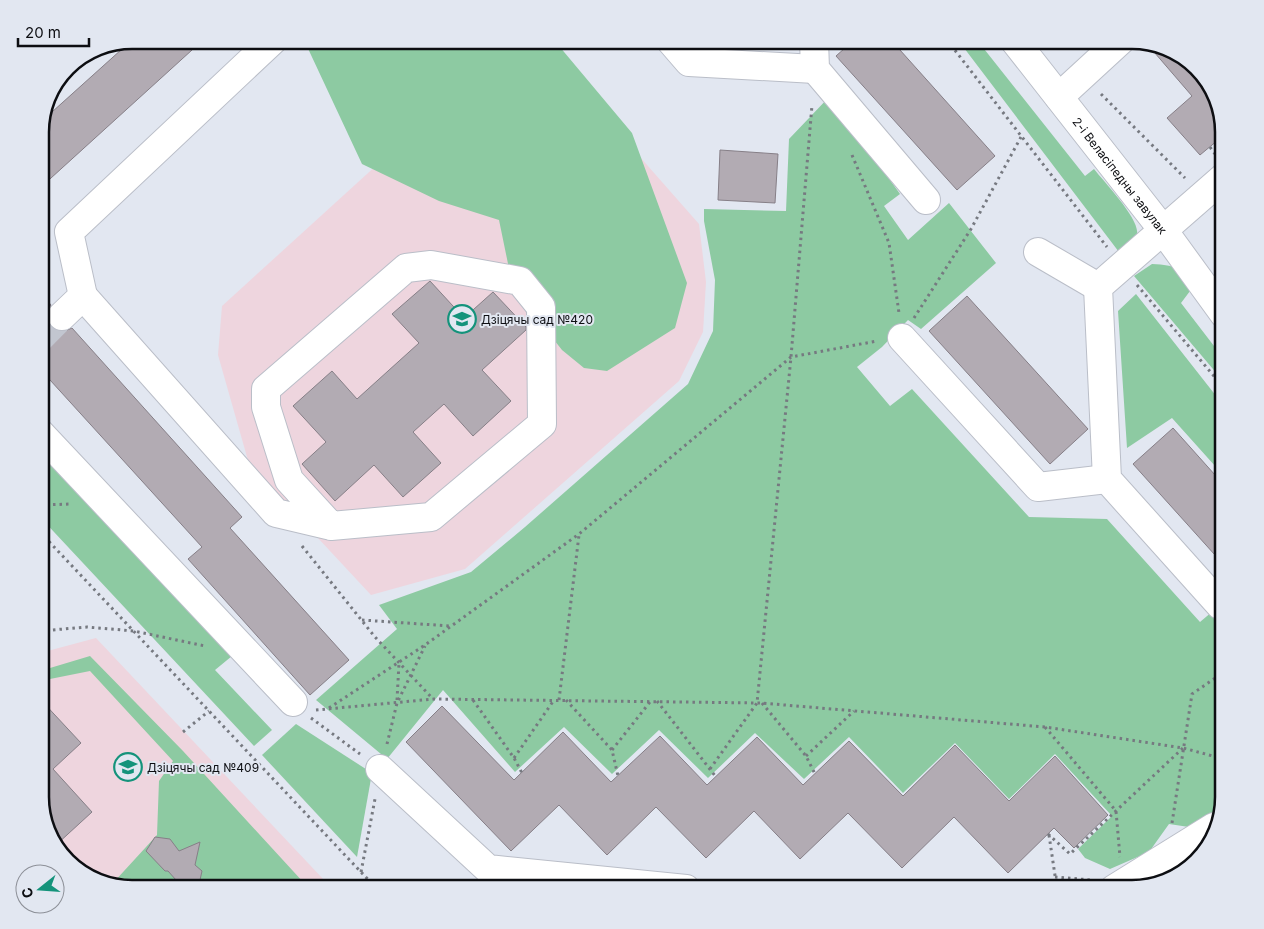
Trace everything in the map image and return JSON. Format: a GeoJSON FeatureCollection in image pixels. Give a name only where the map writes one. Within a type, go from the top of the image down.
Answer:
{"type":"FeatureCollection","features":[{"type":"Feature","properties":{"kind":"street"},"geometry":{"type":"LineString","coordinates":[[263,49],[69,232],[83,296],[276,513],[331,526],[431,517],[542,424],[541,307],[520,280],[431,265],[406,268],[266,389],[266,407],[289,480],[331,526]]}},
{"type":"Feature","properties":{"kind":"street"},"geometry":{"type":"LineString","coordinates":[[678,49],[690,62],[815,69]]}},
{"type":"Feature","properties":{"kind":"street"},"geometry":{"type":"LineString","coordinates":[[814,49],[815,69],[926,200]]}},
{"type":"Feature","properties":{"kind":"street","name":"2-і Веласіпедны завулак"},"geometry":{"type":"LineString","coordinates":[[1021,49],[1163,230],[1215,302]]}},
{"type":"Feature","properties":{"kind":"street"},"geometry":{"type":"LineString","coordinates":[[1059,97],[1111,49]]}},
{"type":"Feature","properties":{"kind":"street"},"geometry":{"type":"LineString","coordinates":[[1098,287],[1215,185]]}},
{"type":"Feature","properties":{"kind":"street"},"geometry":{"type":"LineString","coordinates":[[1038,252],[1098,287]]}},
{"type":"Feature","properties":{"kind":"street"},"geometry":{"type":"LineString","coordinates":[[1098,287],[1108,478],[1215,599]]}},
{"type":"Feature","properties":{"kind":"street"},"geometry":{"type":"LineString","coordinates":[[62,316],[83,296]]}},
{"type":"Feature","properties":{"kind":"street"},"geometry":{"type":"LineString","coordinates":[[902,338],[1038,487],[1108,478]]}},
{"type":"Feature","properties":{"kind":"street"},"geometry":{"type":"LineString","coordinates":[[49,442],[305,710]]}},
{"type":"Feature","properties":{"kind":"street"},"geometry":{"type":"LineString","coordinates":[[380,769],[488,869],[597,880]]}},
{"type":"Feature","properties":{"kind":"street"},"geometry":{"type":"LineString","coordinates":[[1112,878],[1209,830]]}},
{"type":"Feature","properties":{"kind":"path"},"geometry":{"type":"LineString","coordinates":[[954,49],[1121,266],[1215,377]]}},
{"type":"Feature","properties":{"kind":"path"},"geometry":{"type":"LineString","coordinates":[[710,770],[759,703],[815,69]]}},
{"type":"Feature","properties":{"kind":"path"},"geometry":{"type":"LineString","coordinates":[[1083,75],[1185,178]]}},
{"type":"Feature","properties":{"kind":"path"},"geometry":{"type":"LineString","coordinates":[[902,338],[971,229],[1021,136]]}},
{"type":"Feature","properties":{"kind":"path"},"geometry":{"type":"LineString","coordinates":[[850,151],[890,243],[902,338]]}},
{"type":"Feature","properties":{"kind":"path"},"geometry":{"type":"LineString","coordinates":[[327,709],[425,645],[579,534],[791,357],[874,341]]}},
{"type":"Feature","properties":{"kind":"path"},"geometry":{"type":"LineString","coordinates":[[559,700],[579,534]]}},
{"type":"Feature","properties":{"kind":"path"},"geometry":{"type":"LineString","coordinates":[[49,541],[369,880]]}},
{"type":"Feature","properties":{"kind":"path"},"geometry":{"type":"LineString","coordinates":[[301,544],[375,637],[434,699]]}},
{"type":"Feature","properties":{"kind":"path"},"geometry":{"type":"LineString","coordinates":[[362,620],[451,626]]}},
{"type":"Feature","properties":{"kind":"path"},"geometry":{"type":"LineString","coordinates":[[49,630],[87,627],[134,631],[212,648]]}},
{"type":"Feature","properties":{"kind":"path"},"geometry":{"type":"LineString","coordinates":[[361,872],[380,769],[397,703],[425,645]]}},
{"type":"Feature","properties":{"kind":"path"},"geometry":{"type":"LineString","coordinates":[[397,703],[399,662]]}},
{"type":"Feature","properties":{"kind":"path"},"geometry":{"type":"LineString","coordinates":[[1171,831],[1192,694],[1215,678]]}},
{"type":"Feature","properties":{"kind":"path"},"geometry":{"type":"LineString","coordinates":[[305,710],[434,699],[759,703],[1046,727],[1183,748],[1215,757]]}},
{"type":"Feature","properties":{"kind":"path"},"geometry":{"type":"LineString","coordinates":[[473,700],[514,758],[522,773]]}},
{"type":"Feature","properties":{"kind":"path"},"geometry":{"type":"LineString","coordinates":[[514,758],[554,700]]}},
{"type":"Feature","properties":{"kind":"path"},"geometry":{"type":"LineString","coordinates":[[565,700],[612,750],[618,776]]}},
{"type":"Feature","properties":{"kind":"path"},"geometry":{"type":"LineString","coordinates":[[612,750],[651,701]]}},
{"type":"Feature","properties":{"kind":"path"},"geometry":{"type":"LineString","coordinates":[[657,701],[716,777]]}},
{"type":"Feature","properties":{"kind":"path"},"geometry":{"type":"LineString","coordinates":[[759,703],[806,756],[815,774]]}},
{"type":"Feature","properties":{"kind":"path"},"geometry":{"type":"LineString","coordinates":[[305,710],[380,769]]}},
{"type":"Feature","properties":{"kind":"path"},"geometry":{"type":"LineString","coordinates":[[183,732],[209,711]]}},
{"type":"Feature","properties":{"kind":"path"},"geometry":{"type":"LineString","coordinates":[[806,756],[854,711]]}},
{"type":"Feature","properties":{"kind":"path"},"geometry":{"type":"LineString","coordinates":[[1046,727],[1116,811],[1112,878],[1055,877]]}},
{"type":"Feature","properties":{"kind":"path"},"geometry":{"type":"LineString","coordinates":[[1056,880],[1048,834],[1070,854],[1183,748]]}},
{"type":"Feature","properties":{"kind":"shaded area","name":"Дзіцячы сад №420"},"geometry":{"type":"Polygon","coordinates":[[[504,49],[545,49],[699,224],[706,282],[703,332],[679,381],[465,569],[371,595],[249,464],[218,355],[222,306],[504,49]]]}},
{"type":"Feature","properties":{"kind":"shaded area","name":"Дзіцячы сад №409"},"geometry":{"type":"Polygon","coordinates":[[[96,638],[324,880],[116,879],[95,872],[81,863],[69,852],[57,834],[49,803],[49,651],[96,638]]]}},
{"type":"Feature","properties":{"kind":"green space"},"geometry":{"type":"Polygon","coordinates":[[[308,49],[562,49],[632,133],[687,283],[675,328],[607,371],[584,368],[562,350],[513,288],[499,220],[439,201],[362,164],[308,49]]]}},
{"type":"Feature","properties":{"kind":"green space"},"geometry":{"type":"Polygon","coordinates":[[[965,49],[984,49],[1085,176],[1094,169],[1127,210],[1133,219],[1137,234],[1134,244],[1122,256],[965,49]]]}},
{"type":"Feature","properties":{"kind":"green space"},"geometry":{"type":"Polygon","coordinates":[[[830,96],[900,194],[884,206],[908,240],[949,203],[996,263],[921,329],[908,320],[882,347],[857,367],[890,406],[912,389],[1029,517],[1107,519],[1200,622],[1213,611],[1215,613],[1214,812],[1189,827],[1169,824],[1149,852],[1110,869],[1085,858],[1078,849],[1112,816],[1055,754],[1009,799],[955,743],[903,793],[849,737],[804,779],[755,733],[708,778],[659,730],[612,774],[564,727],[515,772],[443,690],[387,759],[316,700],[397,629],[379,605],[471,572],[688,384],[713,331],[715,280],[704,221],[704,209],[786,211],[789,139],[830,96]]]}},
{"type":"Feature","properties":{"kind":"green space"},"geometry":{"type":"Polygon","coordinates":[[[1152,264],[1167,265],[1181,273],[1190,291],[1181,303],[1215,347],[1215,371],[1134,276],[1152,264]]]}},
{"type":"Feature","properties":{"kind":"green space"},"geometry":{"type":"Polygon","coordinates":[[[1136,294],[1215,395],[1215,466],[1172,418],[1127,448],[1118,311],[1136,294]]]}},
{"type":"Feature","properties":{"kind":"green space"},"geometry":{"type":"Polygon","coordinates":[[[49,463],[232,656],[215,670],[272,730],[254,746],[49,527],[49,463]]]}},
{"type":"Feature","properties":{"kind":"green space"},"geometry":{"type":"Polygon","coordinates":[[[90,656],[183,751],[301,880],[117,879],[157,835],[159,781],[173,761],[90,671],[49,679],[49,668],[90,656]]]}},
{"type":"Feature","properties":{"kind":"green space"},"geometry":{"type":"Polygon","coordinates":[[[296,724],[372,773],[357,857],[262,755],[296,724]]]}},
{"type":"Feature","properties":{"kind":"building"},"geometry":{"type":"Polygon","coordinates":[[[122,49],[193,49],[49,180],[49,126],[52,112],[122,49]]]}},
{"type":"Feature","properties":{"kind":"building"},"geometry":{"type":"Polygon","coordinates":[[[844,49],[899,49],[995,156],[957,190],[836,56],[844,49]]]}},
{"type":"Feature","properties":{"kind":"building"},"geometry":{"type":"Polygon","coordinates":[[[1154,52],[1169,57],[1183,66],[1198,81],[1207,95],[1215,121],[1215,142],[1200,155],[1167,118],[1192,96],[1154,52]]]}},
{"type":"Feature","properties":{"kind":"building"},"geometry":{"type":"Polygon","coordinates":[[[720,150],[778,154],[775,203],[718,200],[720,150]]]}},
{"type":"Feature","properties":{"kind":"building"},"geometry":{"type":"Polygon","coordinates":[[[430,281],[464,318],[493,292],[526,327],[526,330],[482,370],[511,401],[473,436],[444,404],[413,432],[441,463],[403,497],[374,465],[335,501],[302,464],[326,442],[293,406],[332,371],[357,399],[419,343],[392,314],[430,281]]]}},
{"type":"Feature","properties":{"kind":"building"},"geometry":{"type":"Polygon","coordinates":[[[967,296],[1088,429],[1050,464],[929,331],[967,296]]]}},
{"type":"Feature","properties":{"kind":"building"},"geometry":{"type":"Polygon","coordinates":[[[49,324],[58,331],[72,328],[242,517],[230,528],[349,660],[310,695],[188,559],[202,547],[49,379],[49,324]]]}},
{"type":"Feature","properties":{"kind":"building"},"geometry":{"type":"Polygon","coordinates":[[[1173,428],[1215,475],[1215,555],[1133,464],[1173,428]]]}},
{"type":"Feature","properties":{"kind":"building"},"geometry":{"type":"Polygon","coordinates":[[[442,706],[514,780],[563,732],[611,782],[660,736],[707,785],[757,737],[803,785],[849,741],[903,796],[955,745],[1009,801],[1055,756],[1108,815],[1074,848],[1054,828],[1008,873],[954,817],[902,868],[848,813],[800,859],[754,811],[706,858],[656,807],[607,855],[559,805],[511,851],[406,742],[442,706]]]}},
{"type":"Feature","properties":{"kind":"building"},"geometry":{"type":"Polygon","coordinates":[[[49,709],[81,743],[53,769],[92,812],[61,840],[52,819],[49,803],[49,709]]]}},
{"type":"Feature","properties":{"kind":"building"},"geometry":{"type":"Polygon","coordinates":[[[155,837],[170,839],[179,851],[200,842],[195,865],[202,871],[200,880],[176,880],[146,851],[155,837]]]}},
{"type":"Feature","properties":{"kind":"tunnel"},"geometry":{"type":"LineString","coordinates":[[49,329],[62,316]]}},
{"type":"Feature","properties":{"kind":"place","name":"Дзіцячы сад №420"},"geometry":{"type":"Point","coordinates":[462,319]}},
{"type":"Feature","properties":{"kind":"place","name":"Дзіцячы сад №409"},"geometry":{"type":"Point","coordinates":[128,767]}}]}
